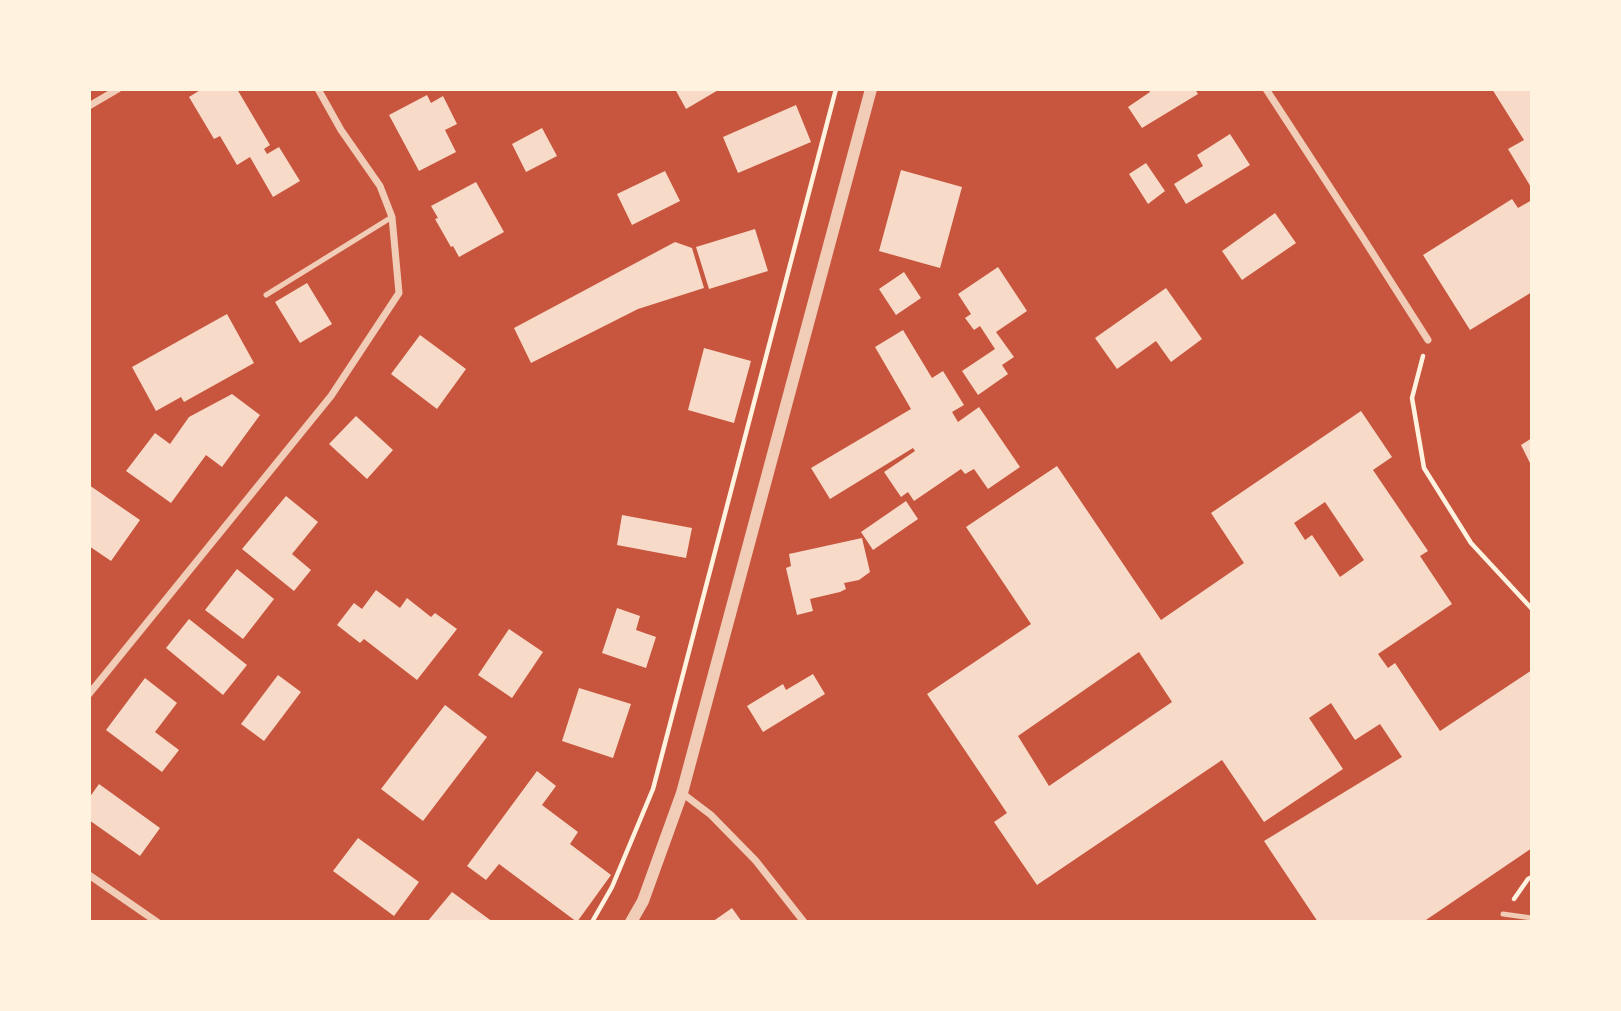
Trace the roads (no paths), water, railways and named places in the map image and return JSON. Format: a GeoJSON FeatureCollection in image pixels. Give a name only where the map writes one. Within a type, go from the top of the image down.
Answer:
{"type":"FeatureCollection","features":[{"type":"Feature","properties":{"kind":"street"},"geometry":{"type":"LineString","coordinates":[[89,106],[118,89]]}},
{"type":"Feature","properties":{"kind":"street"},"geometry":{"type":"LineString","coordinates":[[89,694],[331,396],[399,293],[392,217],[380,186],[341,130],[318,89]]}},
{"type":"Feature","properties":{"kind":"street"},"geometry":{"type":"LineString","coordinates":[[631,922],[643,901],[682,793],[871,89]]}},
{"type":"Feature","properties":{"kind":"street"},"geometry":{"type":"LineString","coordinates":[[1266,89],[1427,340]]}},
{"type":"Feature","properties":{"kind":"street"},"geometry":{"type":"LineString","coordinates":[[682,793],[711,815],[756,861],[804,922]]}},
{"type":"Feature","properties":{"kind":"street"},"geometry":{"type":"LineString","coordinates":[[89,875],[157,922]]}},
{"type":"Feature","properties":{"kind":"lane"},"geometry":{"type":"LineString","coordinates":[[266,295],[392,217]]}},
{"type":"Feature","properties":{"kind":"lane"},"geometry":{"type":"LineString","coordinates":[[1503,914],[1532,918]]}}]}
